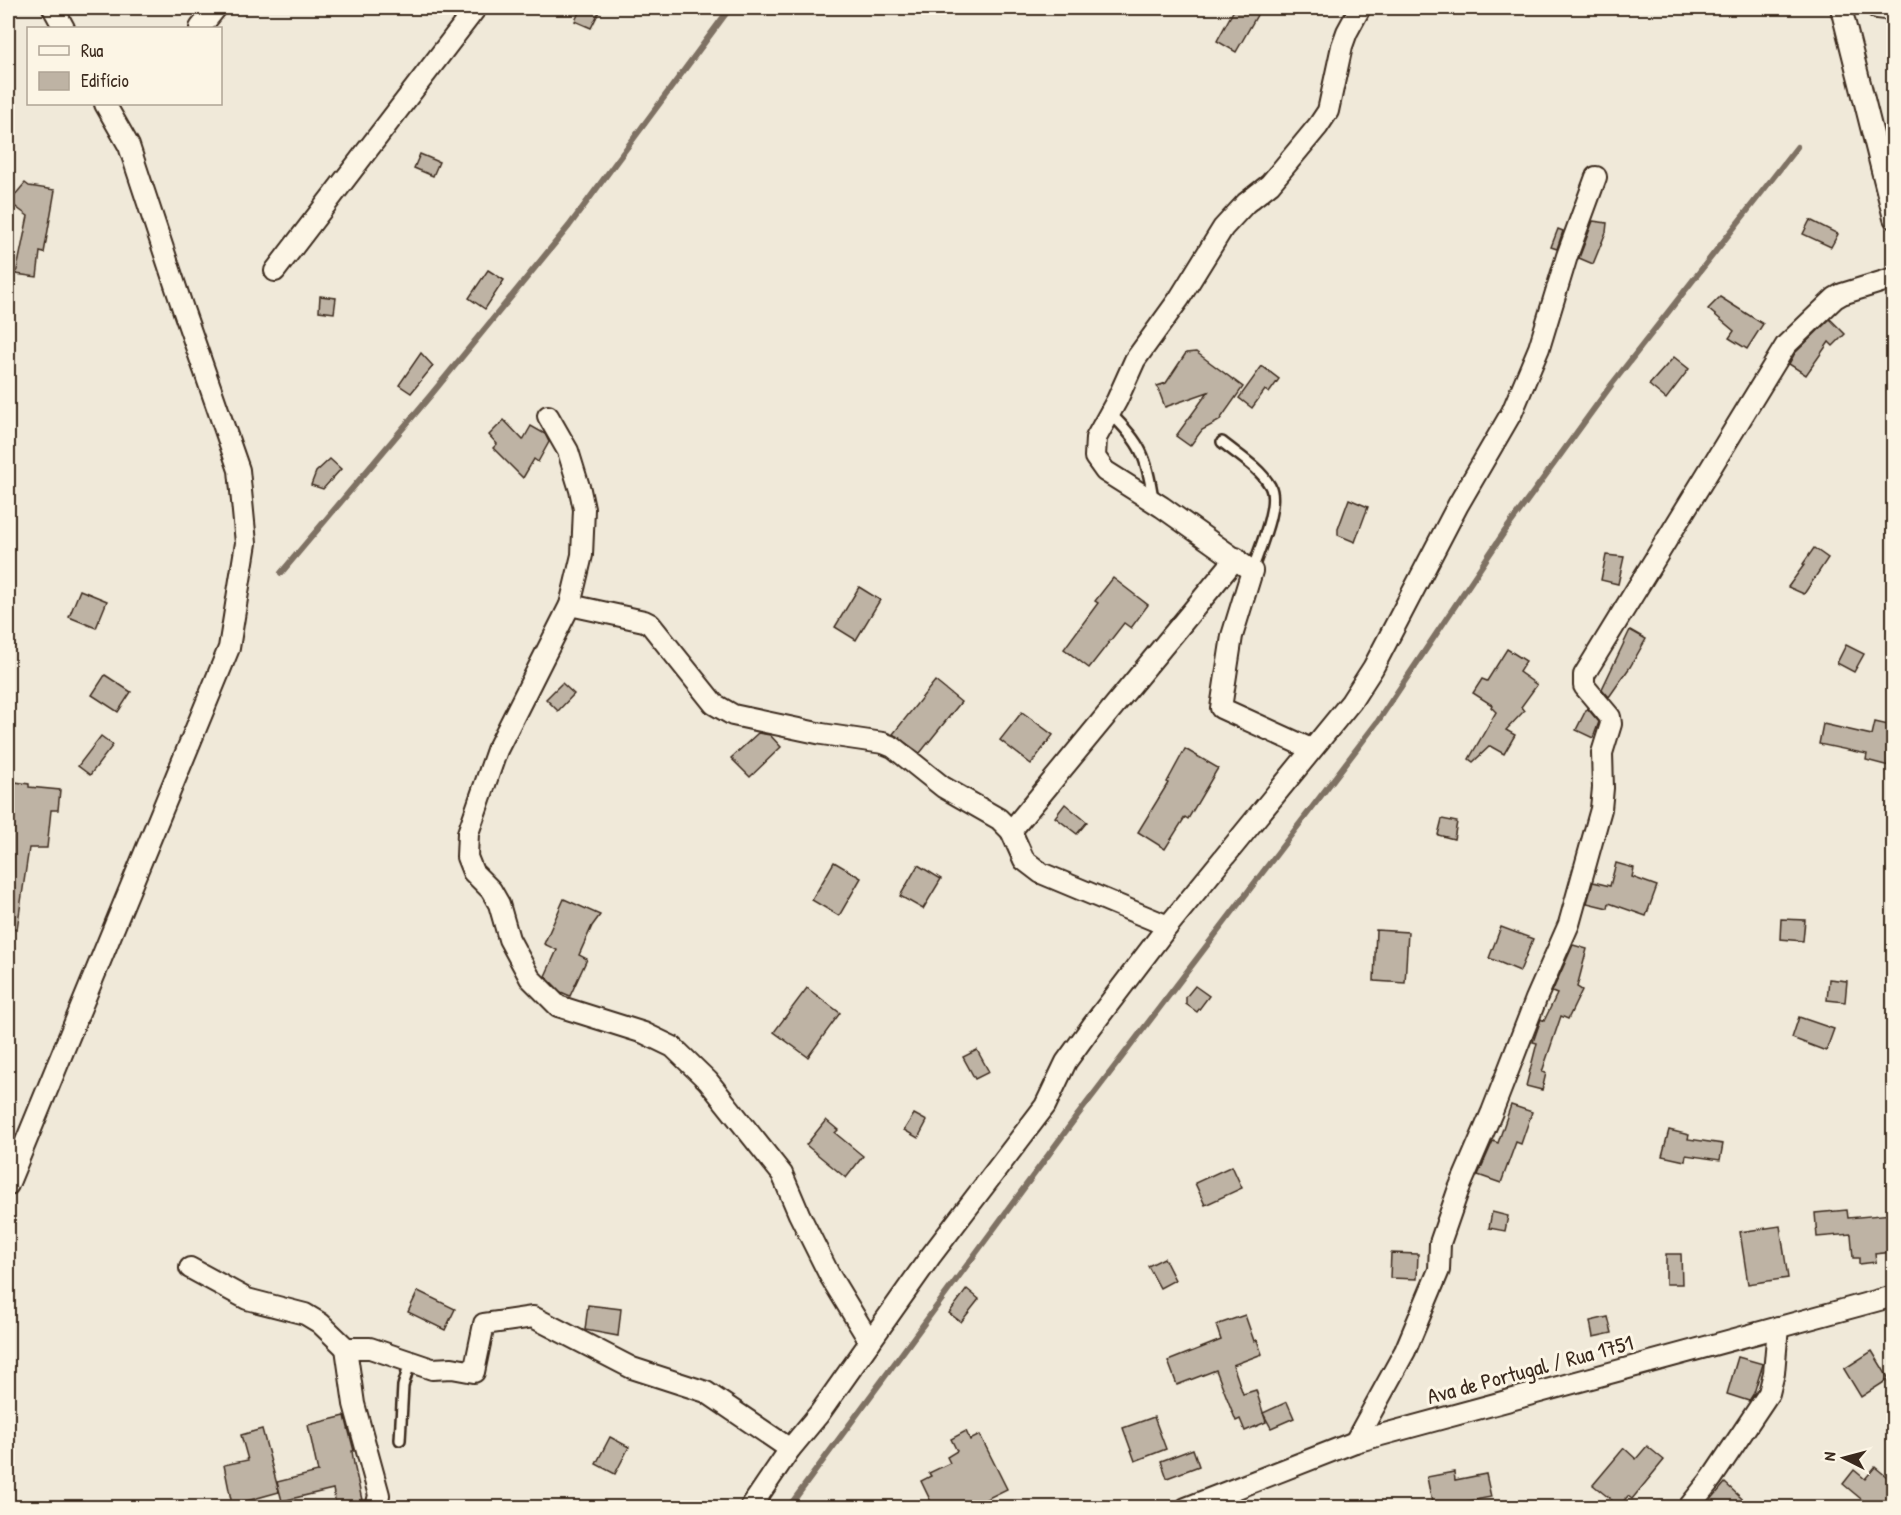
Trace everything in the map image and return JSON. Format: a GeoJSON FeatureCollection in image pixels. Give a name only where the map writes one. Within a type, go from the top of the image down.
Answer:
{"type":"FeatureCollection","features":[{"type":"Feature","properties":{"kind":"street"},"geometry":{"type":"LineString","coordinates":[[53,8],[63,27]]}},
{"type":"Feature","properties":{"kind":"street"},"geometry":{"type":"LineString","coordinates":[[201,27],[216,8]]}},
{"type":"Feature","properties":{"kind":"street"},"geometry":{"type":"LineString","coordinates":[[275,271],[476,8]]}},
{"type":"Feature","properties":{"kind":"street"},"geometry":{"type":"LineString","coordinates":[[1311,749],[1221,708],[1232,636],[1252,571],[1153,501],[1105,471],[1095,456],[1096,438],[1135,360],[1179,299],[1224,228],[1246,203],[1270,184],[1328,111],[1342,46],[1360,8]]}},
{"type":"Feature","properties":{"kind":"street"},"geometry":{"type":"LineString","coordinates":[[1841,8],[1893,218]]}},
{"type":"Feature","properties":{"kind":"street"},"geometry":{"type":"LineString","coordinates":[[1877,8],[1893,10]]}},
{"type":"Feature","properties":{"kind":"street"},"geometry":{"type":"LineString","coordinates":[[8,1185],[229,648],[246,543],[239,470],[129,146],[106,105]]}},
{"type":"Feature","properties":{"kind":"street"},"geometry":{"type":"LineString","coordinates":[[750,1508],[790,1449],[819,1414],[930,1257],[1045,1106],[1065,1062],[1168,926],[1311,749],[1335,723],[1372,668],[1458,505],[1512,412],[1539,348],[1567,256],[1596,177]]}},
{"type":"Feature","properties":{"kind":"street"},"geometry":{"type":"LineString","coordinates":[[1355,1442],[1405,1351],[1439,1270],[1440,1243],[1458,1191],[1569,924],[1601,809],[1602,753],[1611,724],[1610,717],[1584,686],[1584,675],[1786,345],[1835,298],[1892,273]]}},
{"type":"Feature","properties":{"kind":"street"},"geometry":{"type":"LineString","coordinates":[[548,416],[568,451],[584,509],[582,555],[570,605],[497,750],[468,833],[467,856],[473,872],[491,890],[499,904],[509,939],[530,978],[558,1006],[644,1033],[673,1047],[708,1081],[782,1174],[830,1276],[870,1342]]}},
{"type":"Feature","properties":{"kind":"street"},"geometry":{"type":"LineString","coordinates":[[1011,831],[1236,558]]}},
{"type":"Feature","properties":{"kind":"street"},"geometry":{"type":"LineString","coordinates":[[570,605],[650,624],[714,704],[733,715],[893,747],[943,787],[999,819],[1011,831],[1024,860],[1041,873],[1168,926]]}},
{"type":"Feature","properties":{"kind":"street"},"geometry":{"type":"LineString","coordinates":[[190,1268],[247,1299],[305,1314],[320,1323],[346,1348],[354,1404],[379,1495],[376,1508]]}},
{"type":"Feature","properties":{"kind":"street","name":"Ava de Portugal / Rua 1751"},"geometry":{"type":"LineString","coordinates":[[1186,1508],[1355,1442],[1893,1296]]}},
{"type":"Feature","properties":{"kind":"street"},"geometry":{"type":"LineString","coordinates":[[346,1348],[370,1348],[432,1369],[452,1368],[474,1372],[484,1324],[533,1317],[632,1368],[706,1392],[790,1449]]}},
{"type":"Feature","properties":{"kind":"street"},"geometry":{"type":"LineString","coordinates":[[1688,1508],[1712,1478],[1769,1393],[1774,1373],[1778,1326]]}},
{"type":"Feature","properties":{"kind":"lane"},"geometry":{"type":"LineString","coordinates":[[1110,413],[1143,452],[1153,501]]}},
{"type":"Feature","properties":{"kind":"lane"},"geometry":{"type":"LineString","coordinates":[[1222,442],[1260,473],[1271,488],[1273,500],[1252,571]]}},
{"type":"Feature","properties":{"kind":"lane"},"geometry":{"type":"LineString","coordinates":[[400,1440],[403,1386],[410,1363]]}},
{"type":"Feature","properties":{"kind":"building"},"geometry":{"type":"Polygon","coordinates":[[[581,8],[601,8],[591,28],[575,21],[581,8]]]}},
{"type":"Feature","properties":{"kind":"building"},"geometry":{"type":"Polygon","coordinates":[[[1235,8],[1243,8],[1257,15],[1236,52],[1217,41],[1235,8]]]}},
{"type":"Feature","properties":{"kind":"building"},"geometry":{"type":"Polygon","coordinates":[[[420,154],[439,162],[433,176],[414,168],[420,154]]]}},
{"type":"Feature","properties":{"kind":"building"},"geometry":{"type":"Polygon","coordinates":[[[25,183],[29,186],[55,190],[44,253],[40,252],[37,277],[16,274],[28,216],[9,202],[25,183]]]}},
{"type":"Feature","properties":{"kind":"building"},"geometry":{"type":"Polygon","coordinates":[[[1810,220],[1838,234],[1831,247],[1803,234],[1810,220]]]}},
{"type":"Feature","properties":{"kind":"building"},"geometry":{"type":"Polygon","coordinates":[[[1593,221],[1607,223],[1606,232],[1593,264],[1579,258],[1593,221]]]}},
{"type":"Feature","properties":{"kind":"building"},"geometry":{"type":"Polygon","coordinates":[[[1558,229],[1563,231],[1557,249],[1551,247],[1558,229]]]}},
{"type":"Feature","properties":{"kind":"building"},"geometry":{"type":"Polygon","coordinates":[[[488,270],[504,280],[485,309],[469,298],[488,270]]]}},
{"type":"Feature","properties":{"kind":"building"},"geometry":{"type":"Polygon","coordinates":[[[320,296],[336,298],[334,313],[319,311],[320,296]]]}},
{"type":"Feature","properties":{"kind":"building"},"geometry":{"type":"Polygon","coordinates":[[[1720,297],[1763,324],[1747,349],[1729,338],[1734,331],[1708,309],[1720,297]]]}},
{"type":"Feature","properties":{"kind":"building"},"geometry":{"type":"Polygon","coordinates":[[[1830,319],[1845,334],[1833,346],[1829,342],[1806,375],[1789,364],[1795,353],[1830,319]]]}},
{"type":"Feature","properties":{"kind":"building"},"geometry":{"type":"Polygon","coordinates":[[[1196,352],[1243,387],[1219,421],[1202,430],[1190,446],[1176,436],[1208,392],[1165,407],[1157,386],[1166,383],[1186,353],[1196,352]]]}},
{"type":"Feature","properties":{"kind":"building"},"geometry":{"type":"Polygon","coordinates":[[[421,353],[433,366],[411,393],[399,385],[421,353]]]}},
{"type":"Feature","properties":{"kind":"building"},"geometry":{"type":"Polygon","coordinates":[[[1674,357],[1689,369],[1666,399],[1649,385],[1674,357]]]}},
{"type":"Feature","properties":{"kind":"building"},"geometry":{"type":"Polygon","coordinates":[[[1262,366],[1279,379],[1269,393],[1265,390],[1252,408],[1239,398],[1262,366]]]}},
{"type":"Feature","properties":{"kind":"building"},"geometry":{"type":"Polygon","coordinates":[[[504,420],[523,440],[531,426],[545,434],[549,442],[538,462],[534,459],[523,478],[493,448],[497,444],[489,435],[504,420]]]}},
{"type":"Feature","properties":{"kind":"building"},"geometry":{"type":"Polygon","coordinates":[[[330,459],[341,469],[323,489],[311,485],[316,472],[330,459]]]}},
{"type":"Feature","properties":{"kind":"building"},"geometry":{"type":"Polygon","coordinates":[[[1349,499],[1368,507],[1355,542],[1338,535],[1349,499]]]}},
{"type":"Feature","properties":{"kind":"building"},"geometry":{"type":"Polygon","coordinates":[[[1814,548],[1828,558],[1804,594],[1788,587],[1814,548]]]}},
{"type":"Feature","properties":{"kind":"building"},"geometry":{"type":"Polygon","coordinates":[[[1606,555],[1624,557],[1618,584],[1601,580],[1606,555]]]}},
{"type":"Feature","properties":{"kind":"building"},"geometry":{"type":"Polygon","coordinates":[[[1113,578],[1148,605],[1131,628],[1124,623],[1089,668],[1064,649],[1098,603],[1095,601],[1113,578]]]}},
{"type":"Feature","properties":{"kind":"building"},"geometry":{"type":"Polygon","coordinates":[[[859,587],[880,600],[856,640],[835,627],[859,587]]]}},
{"type":"Feature","properties":{"kind":"building"},"geometry":{"type":"Polygon","coordinates":[[[80,590],[107,601],[96,628],[69,617],[80,590]]]}},
{"type":"Feature","properties":{"kind":"building"},"geometry":{"type":"Polygon","coordinates":[[[1630,630],[1646,639],[1609,697],[1602,689],[1630,630]]]}},
{"type":"Feature","properties":{"kind":"building"},"geometry":{"type":"Polygon","coordinates":[[[1846,645],[1864,654],[1854,672],[1837,663],[1846,645]]]}},
{"type":"Feature","properties":{"kind":"building"},"geometry":{"type":"Polygon","coordinates":[[[1507,649],[1526,661],[1519,672],[1537,685],[1521,707],[1524,711],[1506,730],[1515,735],[1504,754],[1490,746],[1473,762],[1469,759],[1496,712],[1491,707],[1492,705],[1473,693],[1482,679],[1487,681],[1507,649]]]}},
{"type":"Feature","properties":{"kind":"building"},"geometry":{"type":"Polygon","coordinates":[[[105,675],[131,692],[118,712],[92,695],[105,675]]]}},
{"type":"Feature","properties":{"kind":"building"},"geometry":{"type":"Polygon","coordinates":[[[935,681],[961,702],[920,753],[893,734],[935,681]]]}},
{"type":"Feature","properties":{"kind":"building"},"geometry":{"type":"Polygon","coordinates":[[[562,683],[574,694],[558,711],[546,699],[562,683]]]}},
{"type":"Feature","properties":{"kind":"building"},"geometry":{"type":"Polygon","coordinates":[[[1587,708],[1599,722],[1593,738],[1576,730],[1587,708]]]}},
{"type":"Feature","properties":{"kind":"building"},"geometry":{"type":"Polygon","coordinates":[[[1022,712],[1053,735],[1031,764],[1000,740],[1022,712]]]}},
{"type":"Feature","properties":{"kind":"building"},"geometry":{"type":"Polygon","coordinates":[[[1875,722],[1893,726],[1893,767],[1866,760],[1867,754],[1819,744],[1823,724],[1872,735],[1875,722]]]}},
{"type":"Feature","properties":{"kind":"building"},"geometry":{"type":"Polygon","coordinates":[[[758,733],[770,735],[781,747],[750,777],[731,758],[758,733]]]}},
{"type":"Feature","properties":{"kind":"building"},"geometry":{"type":"Polygon","coordinates":[[[101,736],[113,745],[90,775],[78,766],[101,736]]]}},
{"type":"Feature","properties":{"kind":"building"},"geometry":{"type":"Polygon","coordinates":[[[1185,749],[1218,768],[1188,819],[1185,817],[1165,849],[1138,832],[1168,783],[1185,749]]]}},
{"type":"Feature","properties":{"kind":"building"},"geometry":{"type":"Polygon","coordinates":[[[8,781],[29,784],[29,787],[60,790],[58,810],[51,810],[47,848],[29,848],[17,929],[8,929],[8,781]]]}},
{"type":"Feature","properties":{"kind":"building"},"geometry":{"type":"Polygon","coordinates":[[[1065,804],[1087,822],[1077,834],[1055,817],[1065,804]]]}},
{"type":"Feature","properties":{"kind":"building"},"geometry":{"type":"Polygon","coordinates":[[[1442,819],[1457,822],[1454,839],[1438,835],[1442,819]]]}},
{"type":"Feature","properties":{"kind":"building"},"geometry":{"type":"Polygon","coordinates":[[[834,862],[861,878],[839,916],[812,900],[834,862]]]}},
{"type":"Feature","properties":{"kind":"building"},"geometry":{"type":"Polygon","coordinates":[[[1616,863],[1634,868],[1632,877],[1657,886],[1646,916],[1609,903],[1608,908],[1587,903],[1593,882],[1610,886],[1616,863]]]}},
{"type":"Feature","properties":{"kind":"building"},"geometry":{"type":"Polygon","coordinates":[[[918,865],[941,879],[923,909],[900,896],[918,865]]]}},
{"type":"Feature","properties":{"kind":"building"},"geometry":{"type":"Polygon","coordinates":[[[564,899],[600,915],[592,926],[579,955],[587,959],[570,996],[561,992],[545,976],[557,950],[544,944],[564,899]]]}},
{"type":"Feature","properties":{"kind":"building"},"geometry":{"type":"Polygon","coordinates":[[[1781,919],[1805,920],[1803,941],[1780,939],[1781,919]]]}},
{"type":"Feature","properties":{"kind":"building"},"geometry":{"type":"Polygon","coordinates":[[[1501,927],[1533,939],[1520,971],[1489,958],[1501,927]]]}},
{"type":"Feature","properties":{"kind":"building"},"geometry":{"type":"Polygon","coordinates":[[[1376,930],[1408,932],[1405,983],[1374,981],[1376,930]]]}},
{"type":"Feature","properties":{"kind":"building"},"geometry":{"type":"Polygon","coordinates":[[[1573,945],[1587,949],[1577,987],[1582,990],[1568,1019],[1561,1016],[1542,1072],[1546,1073],[1542,1090],[1526,1086],[1537,1043],[1533,1042],[1541,1019],[1544,1021],[1557,994],[1552,992],[1573,945]]]}},
{"type":"Feature","properties":{"kind":"building"},"geometry":{"type":"Polygon","coordinates":[[[1829,979],[1847,981],[1845,1002],[1827,1000],[1829,979]]]}},
{"type":"Feature","properties":{"kind":"building"},"geometry":{"type":"Polygon","coordinates":[[[1195,986],[1209,996],[1197,1012],[1186,1004],[1186,997],[1195,986]]]}},
{"type":"Feature","properties":{"kind":"building"},"geometry":{"type":"Polygon","coordinates":[[[807,988],[840,1013],[808,1057],[774,1032],[807,988]]]}},
{"type":"Feature","properties":{"kind":"building"},"geometry":{"type":"Polygon","coordinates":[[[1799,1017],[1834,1029],[1826,1051],[1792,1038],[1799,1017]]]}},
{"type":"Feature","properties":{"kind":"building"},"geometry":{"type":"Polygon","coordinates":[[[977,1050],[989,1072],[975,1079],[963,1057],[977,1050]]]}},
{"type":"Feature","properties":{"kind":"building"},"geometry":{"type":"Polygon","coordinates":[[[1511,1105],[1532,1112],[1521,1144],[1516,1142],[1501,1183],[1478,1175],[1493,1141],[1498,1143],[1511,1105]]]}},
{"type":"Feature","properties":{"kind":"building"},"geometry":{"type":"Polygon","coordinates":[[[914,1114],[927,1121],[918,1138],[904,1130],[914,1114]]]}},
{"type":"Feature","properties":{"kind":"building"},"geometry":{"type":"Polygon","coordinates":[[[826,1120],[838,1130],[835,1133],[863,1156],[846,1178],[806,1145],[826,1120]]]}},
{"type":"Feature","properties":{"kind":"building"},"geometry":{"type":"Polygon","coordinates":[[[1669,1130],[1689,1135],[1688,1139],[1723,1144],[1720,1160],[1686,1155],[1685,1161],[1662,1156],[1669,1130]]]}},
{"type":"Feature","properties":{"kind":"building"},"geometry":{"type":"Polygon","coordinates":[[[1232,1166],[1242,1188],[1205,1205],[1195,1183],[1232,1166]]]}},
{"type":"Feature","properties":{"kind":"building"},"geometry":{"type":"Polygon","coordinates":[[[1847,1210],[1848,1218],[1892,1214],[1893,1252],[1875,1254],[1876,1262],[1859,1264],[1859,1258],[1853,1258],[1851,1234],[1817,1237],[1815,1213],[1847,1210]]]}},
{"type":"Feature","properties":{"kind":"building"},"geometry":{"type":"Polygon","coordinates":[[[1492,1212],[1508,1216],[1505,1231],[1489,1228],[1492,1212]]]}},
{"type":"Feature","properties":{"kind":"building"},"geometry":{"type":"Polygon","coordinates":[[[1780,1226],[1788,1278],[1748,1284],[1740,1232],[1780,1226]]]}},
{"type":"Feature","properties":{"kind":"building"},"geometry":{"type":"Polygon","coordinates":[[[1391,1253],[1418,1254],[1417,1279],[1390,1278],[1391,1253]]]}},
{"type":"Feature","properties":{"kind":"building"},"geometry":{"type":"Polygon","coordinates":[[[1666,1254],[1681,1254],[1682,1284],[1666,1284],[1666,1254]]]}},
{"type":"Feature","properties":{"kind":"building"},"geometry":{"type":"Polygon","coordinates":[[[1164,1258],[1175,1280],[1160,1288],[1148,1266],[1164,1258]]]}},
{"type":"Feature","properties":{"kind":"building"},"geometry":{"type":"Polygon","coordinates":[[[967,1289],[979,1299],[961,1322],[949,1313],[967,1289]]]}},
{"type":"Feature","properties":{"kind":"building"},"geometry":{"type":"Polygon","coordinates":[[[418,1291],[455,1309],[445,1330],[408,1312],[418,1291]]]}},
{"type":"Feature","properties":{"kind":"building"},"geometry":{"type":"Polygon","coordinates":[[[588,1305],[621,1309],[618,1336],[585,1330],[588,1305]]]}},
{"type":"Feature","properties":{"kind":"building"},"geometry":{"type":"Polygon","coordinates":[[[1245,1315],[1254,1341],[1257,1340],[1262,1354],[1233,1365],[1243,1394],[1256,1390],[1266,1422],[1245,1431],[1240,1419],[1236,1421],[1216,1370],[1177,1385],[1168,1361],[1221,1340],[1216,1325],[1245,1315]]]}},
{"type":"Feature","properties":{"kind":"building"},"geometry":{"type":"Polygon","coordinates":[[[1608,1317],[1612,1333],[1593,1337],[1590,1321],[1608,1317]]]}},
{"type":"Feature","properties":{"kind":"building"},"geometry":{"type":"Polygon","coordinates":[[[1872,1351],[1889,1379],[1861,1397],[1844,1369],[1872,1351]]]}},
{"type":"Feature","properties":{"kind":"building"},"geometry":{"type":"Polygon","coordinates":[[[1738,1357],[1763,1364],[1754,1393],[1749,1401],[1727,1394],[1738,1357]]]}},
{"type":"Feature","properties":{"kind":"building"},"geometry":{"type":"Polygon","coordinates":[[[1287,1402],[1294,1418],[1271,1428],[1263,1413],[1287,1402]]]}},
{"type":"Feature","properties":{"kind":"building"},"geometry":{"type":"Polygon","coordinates":[[[345,1416],[354,1451],[352,1451],[354,1464],[362,1500],[336,1505],[333,1489],[282,1501],[277,1482],[318,1472],[308,1425],[345,1416]]]}},
{"type":"Feature","properties":{"kind":"building"},"geometry":{"type":"Polygon","coordinates":[[[1154,1417],[1166,1449],[1135,1461],[1123,1428],[1154,1417]]]}},
{"type":"Feature","properties":{"kind":"building"},"geometry":{"type":"Polygon","coordinates":[[[262,1429],[279,1492],[232,1505],[224,1465],[248,1460],[241,1435],[262,1429]]]}},
{"type":"Feature","properties":{"kind":"building"},"geometry":{"type":"Polygon","coordinates":[[[966,1431],[970,1440],[980,1435],[1007,1489],[968,1508],[934,1508],[921,1481],[931,1476],[929,1473],[950,1463],[947,1457],[957,1451],[951,1439],[966,1431]]]}},
{"type":"Feature","properties":{"kind":"building"},"geometry":{"type":"Polygon","coordinates":[[[610,1437],[629,1447],[615,1474],[596,1464],[610,1437]]]}},
{"type":"Feature","properties":{"kind":"building"},"geometry":{"type":"Polygon","coordinates":[[[1647,1446],[1664,1460],[1632,1499],[1628,1496],[1619,1506],[1593,1485],[1624,1448],[1636,1459],[1647,1446]]]}},
{"type":"Feature","properties":{"kind":"building"},"geometry":{"type":"Polygon","coordinates":[[[1193,1449],[1199,1466],[1167,1478],[1161,1461],[1193,1449]]]}},
{"type":"Feature","properties":{"kind":"building"},"geometry":{"type":"Polygon","coordinates":[[[1875,1467],[1893,1482],[1893,1508],[1872,1508],[1843,1484],[1854,1470],[1865,1479],[1875,1467]]]}},
{"type":"Feature","properties":{"kind":"building"},"geometry":{"type":"Polygon","coordinates":[[[1454,1472],[1455,1480],[1486,1474],[1491,1497],[1433,1508],[1427,1477],[1454,1472]]]}},
{"type":"Feature","properties":{"kind":"building"},"geometry":{"type":"Polygon","coordinates":[[[1725,1483],[1752,1508],[1704,1508],[1725,1483]]]}},
{"type":"Feature","properties":{"kind":"waterway"},"geometry":{"type":"LineString","coordinates":[[281,573],[569,226],[730,8]]}},
{"type":"Feature","properties":{"kind":"waterway"},"geometry":{"type":"LineString","coordinates":[[788,1508],[1077,1116],[1378,721],[1505,531],[1612,384],[1797,147]]}}]}
